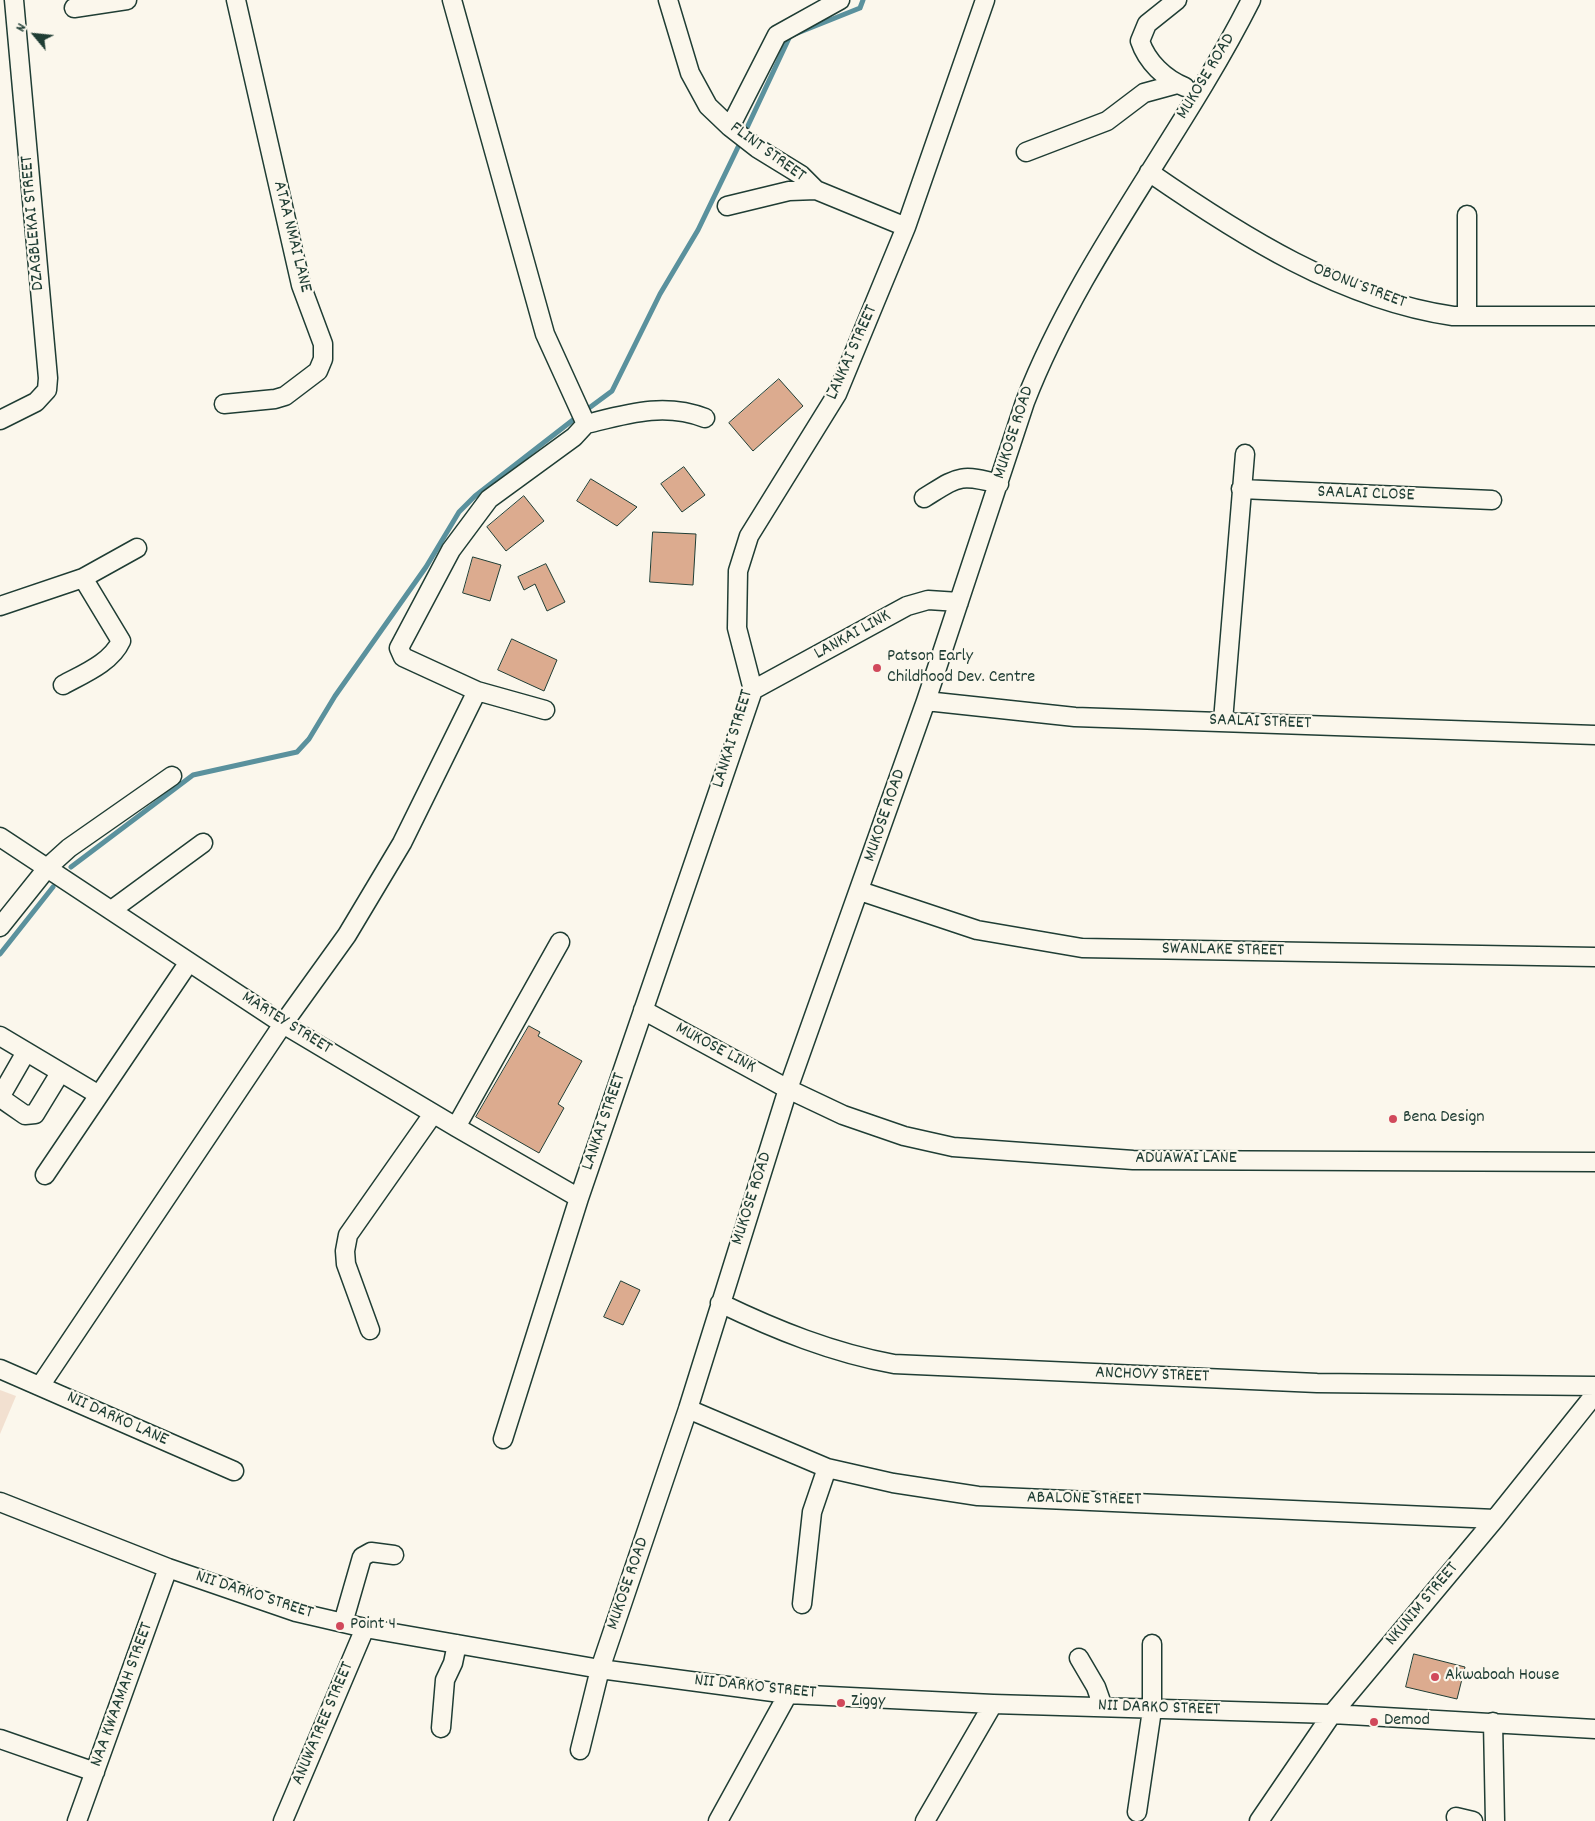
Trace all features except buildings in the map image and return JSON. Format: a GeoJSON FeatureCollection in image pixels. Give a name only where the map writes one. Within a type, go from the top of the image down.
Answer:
{"type":"FeatureCollection","features":[{"type":"Feature","properties":{"kind":"street","name":"DZAGBLEKAI STREET"},"geometry":{"type":"LineString","coordinates":[[0,420],[36,402],[47,390],[48,378],[14,0]]}},
{"type":"Feature","properties":{"kind":"street"},"geometry":{"type":"LineString","coordinates":[[74,8],[127,0]]}},
{"type":"Feature","properties":{"kind":"street","name":"ATAA NMAI LANE"},"geometry":{"type":"LineString","coordinates":[[224,404],[275,399],[285,396],[318,371],[323,359],[323,344],[302,285],[236,0]]}},
{"type":"Feature","properties":{"kind":"street"},"geometry":{"type":"LineString","coordinates":[[452,0],[545,334],[585,421]]}},
{"type":"Feature","properties":{"kind":"street","name":"FLINT STREET"},"geometry":{"type":"LineString","coordinates":[[668,0],[690,73],[708,106],[730,127],[757,148],[802,175],[816,190],[906,227]]}},
{"type":"Feature","properties":{"kind":"street"},"geometry":{"type":"LineString","coordinates":[[730,127],[777,36],[840,0]]}},
{"type":"Feature","properties":{"kind":"street","name":"LANKAI STREET"},"geometry":{"type":"LineString","coordinates":[[503,1439],[579,1198],[753,690],[737,628],[738,571],[749,536],[838,394],[906,227],[985,0]]}},
{"type":"Feature","properties":{"kind":"street"},"geometry":{"type":"LineString","coordinates":[[1177,0],[1147,24],[1140,41],[1148,58],[1158,70],[1177,84],[1199,92]]}},
{"type":"Feature","properties":{"kind":"street","name":"MUKOSE ROAD"},"geometry":{"type":"LineString","coordinates":[[580,1750],[600,1669],[688,1409],[788,1089],[926,701],[999,484],[1024,402],[1048,347],[1072,301],[1199,92],[1251,0]]}},
{"type":"Feature","properties":{"kind":"street"},"geometry":{"type":"LineString","coordinates":[[1026,152],[1107,121],[1144,93],[1177,84]]}},
{"type":"Feature","properties":{"kind":"street","name":"OBONU STREET"},"geometry":{"type":"LineString","coordinates":[[1149,172],[1214,217],[1331,280],[1431,313],[1467,316],[1595,316]]}},
{"type":"Feature","properties":{"kind":"street"},"geometry":{"type":"LineString","coordinates":[[727,206],[789,191],[816,190]]}},
{"type":"Feature","properties":{"kind":"street"},"geometry":{"type":"LineString","coordinates":[[1467,216],[1467,316]]}},
{"type":"Feature","properties":{"kind":"street"},"geometry":{"type":"LineString","coordinates":[[545,710],[477,691],[403,657],[399,648],[402,641],[451,550],[489,499],[574,437],[585,421],[639,411],[686,410],[705,418]]}},
{"type":"Feature","properties":{"kind":"street"},"geometry":{"type":"LineString","coordinates":[[1223,721],[1245,454]]}},
{"type":"Feature","properties":{"kind":"street"},"geometry":{"type":"LineString","coordinates":[[924,498],[960,477],[974,477],[999,484]]}},
{"type":"Feature","properties":{"kind":"street","name":"SAALAI CLOSE"},"geometry":{"type":"LineString","coordinates":[[1241,489],[1492,500]]}},
{"type":"Feature","properties":{"kind":"street"},"geometry":{"type":"LineString","coordinates":[[0,606],[83,578],[137,548]]}},
{"type":"Feature","properties":{"kind":"street"},"geometry":{"type":"LineString","coordinates":[[63,685],[102,662],[117,650],[121,641],[83,578]]}},
{"type":"Feature","properties":{"kind":"street","name":"LANKAI LINK"},"geometry":{"type":"LineString","coordinates":[[753,690],[907,606],[928,600],[959,602]]}},
{"type":"Feature","properties":{"kind":"street"},"geometry":{"type":"LineString","coordinates":[[40,1386],[284,1024],[347,935],[397,851],[477,691]]}},
{"type":"Feature","properties":{"kind":"street","name":"SAALAI STREET"},"geometry":{"type":"LineString","coordinates":[[926,701],[1074,718],[1223,721],[1595,735]]}},
{"type":"Feature","properties":{"kind":"street"},"geometry":{"type":"LineString","coordinates":[[0,928],[48,867],[80,839],[128,808],[172,776]]}},
{"type":"Feature","properties":{"kind":"street","name":"MARTEY STREET"},"geometry":{"type":"LineString","coordinates":[[0,837],[284,1024],[456,1128],[579,1198]]}},
{"type":"Feature","properties":{"kind":"street"},"geometry":{"type":"LineString","coordinates":[[112,909],[202,843]]}},
{"type":"Feature","properties":{"kind":"street","name":"SWANLAKE STREET"},"geometry":{"type":"LineString","coordinates":[[860,891],[977,930],[1082,948],[1595,957]]}},
{"type":"Feature","properties":{"kind":"street"},"geometry":{"type":"LineString","coordinates":[[456,1128],[560,942]]}},
{"type":"Feature","properties":{"kind":"street"},"geometry":{"type":"LineString","coordinates":[[45,1175],[189,962]]}},
{"type":"Feature","properties":{"kind":"street","name":"MUKOSE LINK"},"geometry":{"type":"LineString","coordinates":[[642,1010],[788,1089]]}},
{"type":"Feature","properties":{"kind":"street"},"geometry":{"type":"LineString","coordinates":[[0,1036],[98,1095]]}},
{"type":"Feature","properties":{"kind":"street"},"geometry":{"type":"LineString","coordinates":[[26,1052],[3,1092],[2,1099],[25,1115],[35,1114],[60,1073]]}},
{"type":"Feature","properties":{"kind":"street","name":"ADUAWAI LANE"},"geometry":{"type":"LineString","coordinates":[[788,1089],[876,1128],[953,1147],[1133,1160],[1595,1162]]}},
{"type":"Feature","properties":{"kind":"street"},"geometry":{"type":"LineString","coordinates":[[370,1330],[346,1264],[345,1251],[348,1235],[433,1114]]}},
{"type":"Feature","properties":{"kind":"street","name":"ANCHOVY STREET"},"geometry":{"type":"LineString","coordinates":[[720,1303],[768,1326],[812,1343],[866,1359],[894,1364],[1317,1383],[1595,1386]]}},
{"type":"Feature","properties":{"kind":"street","name":"NII DARKO LANE"},"geometry":{"type":"LineString","coordinates":[[0,1369],[234,1471]]}},
{"type":"Feature","properties":{"kind":"street","name":"NKUNIM STREET"},"geometry":{"type":"LineString","coordinates":[[1263,1820],[1332,1714],[1495,1519],[1595,1394]]}},
{"type":"Feature","properties":{"kind":"street","name":"ABALONE STREET"},"geometry":{"type":"LineString","coordinates":[[688,1409],[827,1468],[893,1483],[978,1496],[1022,1499],[1157,1502],[1495,1519]]}},
{"type":"Feature","properties":{"kind":"street"},"geometry":{"type":"LineString","coordinates":[[802,1604],[812,1512],[827,1468]]}},
{"type":"Feature","properties":{"kind":"street","name":"NII DARKO STREET"},"geometry":{"type":"LineString","coordinates":[[0,1502],[168,1568],[296,1612],[365,1628],[600,1669],[788,1694],[1152,1710],[1332,1714],[1595,1729]]}},
{"type":"Feature","properties":{"kind":"street"},"geometry":{"type":"LineString","coordinates":[[343,1623],[362,1557],[371,1552],[394,1555]]}},
{"type":"Feature","properties":{"kind":"street","name":"NAA KWAAMAH STREET"},"geometry":{"type":"LineString","coordinates":[[77,1821],[168,1568]]}},
{"type":"Feature","properties":{"kind":"street","name":"ANUWATREE STREET"},"geometry":{"type":"LineString","coordinates":[[283,1821],[365,1628]]}},
{"type":"Feature","properties":{"kind":"street"},"geometry":{"type":"LineString","coordinates":[[441,1728],[445,1680],[453,1663],[457,1644]]}},
{"type":"Feature","properties":{"kind":"street"},"geometry":{"type":"LineString","coordinates":[[1137,1812],[1152,1710],[1152,1644]]}},
{"type":"Feature","properties":{"kind":"street"},"geometry":{"type":"LineString","coordinates":[[1079,1658],[1096,1687],[1103,1707]]}},
{"type":"Feature","properties":{"kind":"street"},"geometry":{"type":"LineString","coordinates":[[718,1821],[788,1694]]}},
{"type":"Feature","properties":{"kind":"street"},"geometry":{"type":"LineString","coordinates":[[925,1821],[993,1704]]}},
{"type":"Feature","properties":{"kind":"street"},"geometry":{"type":"LineString","coordinates":[[1493,1722],[1495,1821]]}},
{"type":"Feature","properties":{"kind":"street"},"geometry":{"type":"LineString","coordinates":[[0,1739],[95,1772]]}},
{"type":"Feature","properties":{"kind":"shaded area"},"geometry":{"type":"Polygon","coordinates":[[[0,1390],[16,1396],[0,1434],[0,1390]]]}},
{"type":"Feature","properties":{"kind":"waterway"},"geometry":{"type":"LineString","coordinates":[[745,132],[790,36],[860,8],[863,0]]}},
{"type":"Feature","properties":{"kind":"waterway"},"geometry":{"type":"LineString","coordinates":[[585,411],[612,391],[660,294],[698,230],[740,143]]}},
{"type":"Feature","properties":{"kind":"waterway"},"geometry":{"type":"LineString","coordinates":[[71,867],[193,775],[297,752],[309,739],[335,696],[426,567],[459,512],[475,496],[578,416]]}},
{"type":"Feature","properties":{"kind":"waterway"},"geometry":{"type":"LineString","coordinates":[[0,954],[53,887]]}},
{"type":"Feature","properties":{"kind":"place","name":"Patson Early Childhood Dev. Centre"},"geometry":{"type":"Point","coordinates":[877,668]}},
{"type":"Feature","properties":{"kind":"place","name":"Bena Design"},"geometry":{"type":"Point","coordinates":[1393,1119]}},
{"type":"Feature","properties":{"kind":"place","name":"Point 4"},"geometry":{"type":"Point","coordinates":[340,1626]}},
{"type":"Feature","properties":{"kind":"place","name":"Akwaboah House"},"geometry":{"type":"Point","coordinates":[1435,1677]}},
{"type":"Feature","properties":{"kind":"place","name":"Ziggy"},"geometry":{"type":"Point","coordinates":[841,1703]}},
{"type":"Feature","properties":{"kind":"place","name":"Demod"},"geometry":{"type":"Point","coordinates":[1374,1722]}}]}
